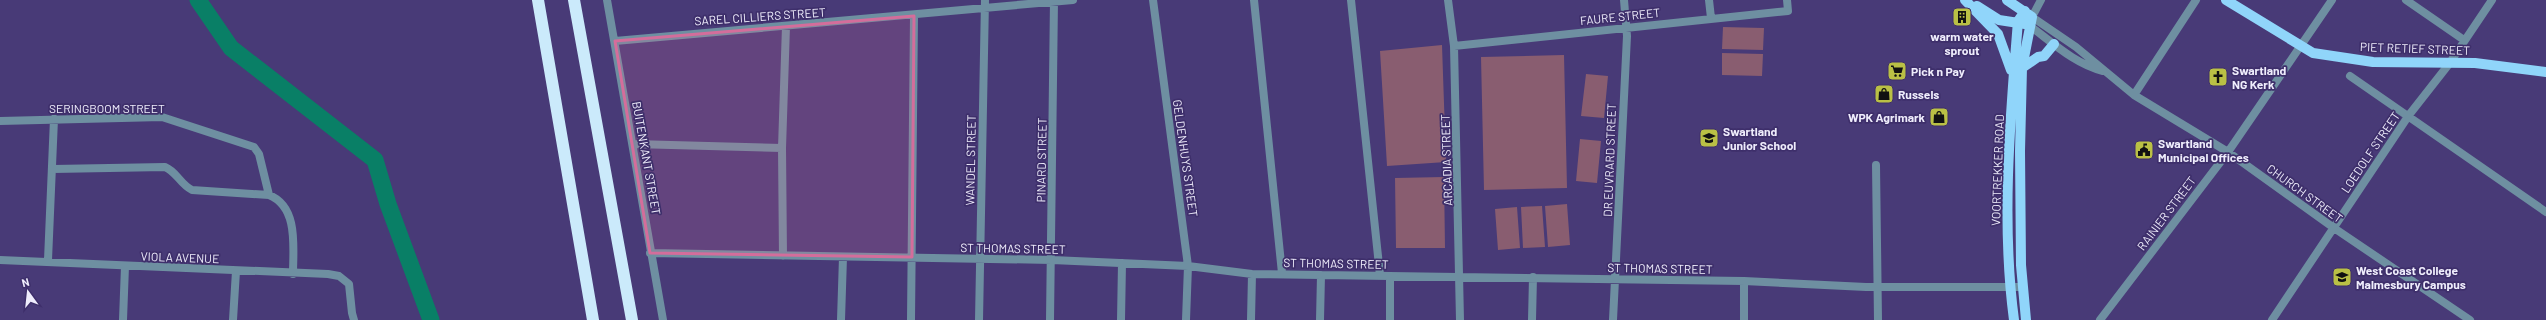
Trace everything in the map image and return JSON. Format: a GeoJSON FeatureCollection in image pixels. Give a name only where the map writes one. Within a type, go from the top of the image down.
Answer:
{"type":"FeatureCollection","features":[{"type":"Feature","properties":{"kind":"highway"},"geometry":{"type":"LineString","coordinates":[[538,0],[593,320]]}},
{"type":"Feature","properties":{"kind":"highway"},"geometry":{"type":"LineString","coordinates":[[574,0],[632,320]]}},
{"type":"Feature","properties":{"kind":"main road"},"geometry":{"type":"LineString","coordinates":[[1967,0],[1999,20],[2018,21],[2029,18]]}},
{"type":"Feature","properties":{"kind":"main road"},"geometry":{"type":"LineString","coordinates":[[1967,0],[1998,34],[2008,57],[2013,82]]}},
{"type":"Feature","properties":{"kind":"main road"},"geometry":{"type":"LineString","coordinates":[[2007,0],[2029,18]]}},
{"type":"Feature","properties":{"kind":"main road","name":"PIET RETIEF STREET"},"geometry":{"type":"LineString","coordinates":[[2226,0],[2313,53],[2373,62],[2476,64],[2546,72]]}},
{"type":"Feature","properties":{"kind":"main road","name":"VOORTREKKER ROAD"},"geometry":{"type":"LineString","coordinates":[[2026,320],[2022,287],[2020,151],[2022,68],[2029,18]]}},
{"type":"Feature","properties":{"kind":"main road","name":"VOORTREKKER ROAD"},"geometry":{"type":"LineString","coordinates":[[2014,320],[2007,261],[2013,82],[2018,21]]}},
{"type":"Feature","properties":{"kind":"main road"},"geometry":{"type":"LineString","coordinates":[[2022,68],[2038,57],[2044,56],[2054,44]]}},
{"type":"Feature","properties":{"kind":"street","name":"BUITENKANT STREET"},"geometry":{"type":"LineString","coordinates":[[607,0],[634,144],[650,253],[663,320]]}},
{"type":"Feature","properties":{"kind":"street","name":"SAREL CILLIERS STREET"},"geometry":{"type":"LineString","coordinates":[[615,41],[914,16],[985,4],[1073,0]]}},
{"type":"Feature","properties":{"kind":"street","name":"GELDENHUYS STREET"},"geometry":{"type":"LineString","coordinates":[[1153,0],[1188,266],[1186,320]]}},
{"type":"Feature","properties":{"kind":"street"},"geometry":{"type":"LineString","coordinates":[[1254,0],[1282,273]]}},
{"type":"Feature","properties":{"kind":"street"},"geometry":{"type":"LineString","coordinates":[[1351,0],[1380,275]]}},
{"type":"Feature","properties":{"kind":"street","name":"ARCADIA STREET"},"geometry":{"type":"LineString","coordinates":[[1448,0],[1454,46],[1461,277],[1460,320]]}},
{"type":"Feature","properties":{"kind":"street","name":"DR EUVRARD STREET"},"geometry":{"type":"LineString","coordinates":[[1613,320],[1626,28],[1624,0]]}},
{"type":"Feature","properties":{"kind":"street"},"geometry":{"type":"LineString","coordinates":[[1710,0],[1711,18]]}},
{"type":"Feature","properties":{"kind":"street","name":"FAURE STREET"},"geometry":{"type":"LineString","coordinates":[[1454,46],[1788,10],[1787,0]]}},
{"type":"Feature","properties":{"kind":"street"},"geometry":{"type":"LineString","coordinates":[[2029,18],[2041,0]]}},
{"type":"Feature","properties":{"kind":"street"},"geometry":{"type":"LineString","coordinates":[[2134,96],[2196,0]]}},
{"type":"Feature","properties":{"kind":"street","name":"RAINIER STREET"},"geometry":{"type":"LineString","coordinates":[[2100,320],[2228,152],[2299,45],[2332,0]]}},
{"type":"Feature","properties":{"kind":"street"},"geometry":{"type":"LineString","coordinates":[[2406,0],[2464,40]]}},
{"type":"Feature","properties":{"kind":"street","name":"LOEDOLF STREET"},"geometry":{"type":"LineString","coordinates":[[2272,320],[2409,115],[2449,64],[2492,0]]}},
{"type":"Feature","properties":{"kind":"street","name":"PINARD STREET"},"geometry":{"type":"LineString","coordinates":[[1050,320],[1052,260],[1054,1]]}},
{"type":"Feature","properties":{"kind":"street","name":"WANDEL STREET"},"geometry":{"type":"LineString","coordinates":[[979,320],[985,4]]}},
{"type":"Feature","properties":{"kind":"street"},"geometry":{"type":"LineString","coordinates":[[911,320],[914,16]]}},
{"type":"Feature","properties":{"kind":"street","name":"CHURCH STREET"},"geometry":{"type":"LineString","coordinates":[[2029,18],[2054,44],[2090,68],[2108,72]]}},
{"type":"Feature","properties":{"kind":"street","name":"CHURCH STREET"},"geometry":{"type":"LineString","coordinates":[[2029,18],[2076,47],[2108,72],[2134,96],[2228,152],[2334,228],[2470,320]]}},
{"type":"Feature","properties":{"kind":"street"},"geometry":{"type":"LineString","coordinates":[[784,256],[782,148],[786,26]]}},
{"type":"Feature","properties":{"kind":"street"},"geometry":{"type":"LineString","coordinates":[[2350,76],[2409,115],[2546,212]]}},
{"type":"Feature","properties":{"kind":"street","name":"SERINGBOOM STREET"},"geometry":{"type":"LineString","coordinates":[[0,121],[162,117],[247,144],[259,154],[269,195]]}},
{"type":"Feature","properties":{"kind":"street"},"geometry":{"type":"LineString","coordinates":[[48,260],[54,119]]}},
{"type":"Feature","properties":{"kind":"street"},"geometry":{"type":"LineString","coordinates":[[634,144],[782,148]]}},
{"type":"Feature","properties":{"kind":"street"},"geometry":{"type":"LineString","coordinates":[[1876,165],[1879,287],[1878,320]]}},
{"type":"Feature","properties":{"kind":"street"},"geometry":{"type":"LineString","coordinates":[[53,169],[165,167],[173,170],[183,186],[192,190],[269,195],[276,198],[283,206],[293,228],[293,274]]}},
{"type":"Feature","properties":{"kind":"street","name":"ST THOMAS STREET"},"geometry":{"type":"LineString","coordinates":[[650,253],[1122,262],[1188,266],[1252,274],[1282,273],[1321,275],[1744,281],[1879,287],[2022,287]]}},
{"type":"Feature","properties":{"kind":"street"},"geometry":{"type":"LineString","coordinates":[[841,320],[843,257]]}},
{"type":"Feature","properties":{"kind":"street","name":"VIOLA AVENUE"},"geometry":{"type":"LineString","coordinates":[[0,260],[48,260],[125,266],[339,276],[350,284],[352,313],[354,320]]}},
{"type":"Feature","properties":{"kind":"street"},"geometry":{"type":"LineString","coordinates":[[1121,320],[1122,262]]}},
{"type":"Feature","properties":{"kind":"street"},"geometry":{"type":"LineString","coordinates":[[123,320],[125,266]]}},
{"type":"Feature","properties":{"kind":"street"},"geometry":{"type":"LineString","coordinates":[[233,320],[236,271]]}},
{"type":"Feature","properties":{"kind":"street"},"geometry":{"type":"LineString","coordinates":[[1251,320],[1252,274]]}},
{"type":"Feature","properties":{"kind":"street"},"geometry":{"type":"LineString","coordinates":[[1320,320],[1321,275]]}},
{"type":"Feature","properties":{"kind":"street"},"geometry":{"type":"LineString","coordinates":[[1390,276],[1390,320]]}},
{"type":"Feature","properties":{"kind":"street"},"geometry":{"type":"LineString","coordinates":[[1532,320],[1533,277]]}},
{"type":"Feature","properties":{"kind":"street"},"geometry":{"type":"LineString","coordinates":[[1744,281],[1744,320]]}},
{"type":"Feature","properties":{"kind":"highlighted area"},"geometry":{"type":"Polygon","coordinates":[[[914,16],[912,257],[650,253],[615,41],[914,16]]]}},
{"type":"Feature","properties":{"kind":"shaded area"},"geometry":{"type":"Polygon","coordinates":[[[1723,27],[1764,28],[1763,50],[1722,49],[1723,27]]]}},
{"type":"Feature","properties":{"kind":"shaded area"},"geometry":{"type":"Polygon","coordinates":[[[1442,45],[1446,162],[1387,166],[1380,51],[1442,45]]]}},
{"type":"Feature","properties":{"kind":"shaded area"},"geometry":{"type":"Polygon","coordinates":[[[1722,53],[1763,54],[1762,76],[1722,75],[1722,53]]]}},
{"type":"Feature","properties":{"kind":"shaded area"},"geometry":{"type":"Polygon","coordinates":[[[1564,55],[1567,188],[1484,190],[1481,57],[1564,55]]]}},
{"type":"Feature","properties":{"kind":"shaded area"},"geometry":{"type":"Polygon","coordinates":[[[1586,74],[1608,76],[1604,118],[1581,116],[1586,74]]]}},
{"type":"Feature","properties":{"kind":"shaded area"},"geometry":{"type":"Polygon","coordinates":[[[1580,139],[1601,141],[1597,183],[1576,181],[1580,139]]]}},
{"type":"Feature","properties":{"kind":"shaded area"},"geometry":{"type":"Polygon","coordinates":[[[1444,177],[1445,248],[1396,248],[1395,178],[1444,177]]]}},
{"type":"Feature","properties":{"kind":"shaded area"},"geometry":{"type":"Polygon","coordinates":[[[1567,204],[1570,245],[1548,247],[1545,206],[1567,204]]]}},
{"type":"Feature","properties":{"kind":"shaded area"},"geometry":{"type":"Polygon","coordinates":[[[1542,206],[1545,247],[1523,248],[1521,207],[1542,206]]]}},
{"type":"Feature","properties":{"kind":"shaded area"},"geometry":{"type":"Polygon","coordinates":[[[1517,207],[1520,248],[1498,250],[1495,209],[1517,207]]]}},
{"type":"Feature","properties":{"kind":"waterway"},"geometry":{"type":"LineString","coordinates":[[198,0],[231,48],[375,160],[388,204],[431,320]]}},
{"type":"Feature","properties":{"kind":"place","name":"warm water sprout"},"geometry":{"type":"Point","coordinates":[1962,17]}},
{"type":"Feature","properties":{"kind":"place","name":"Pick n Pay"},"geometry":{"type":"Point","coordinates":[1897,71]}},
{"type":"Feature","properties":{"kind":"place","name":"Swartland NG Kerk"},"geometry":{"type":"Point","coordinates":[2218,77]}},
{"type":"Feature","properties":{"kind":"place","name":"Russels"},"geometry":{"type":"Point","coordinates":[1884,94]}},
{"type":"Feature","properties":{"kind":"place","name":"WPK Agrimark"},"geometry":{"type":"Point","coordinates":[1939,117]}},
{"type":"Feature","properties":{"kind":"place","name":"Swartland Junior School"},"geometry":{"type":"Point","coordinates":[1709,138]}},
{"type":"Feature","properties":{"kind":"place","name":"Swartland Municipal Offices"},"geometry":{"type":"Point","coordinates":[2144,150]}},
{"type":"Feature","properties":{"kind":"place","name":"West Coast College Malmesbury Campus"},"geometry":{"type":"Point","coordinates":[2342,277]}}]}
